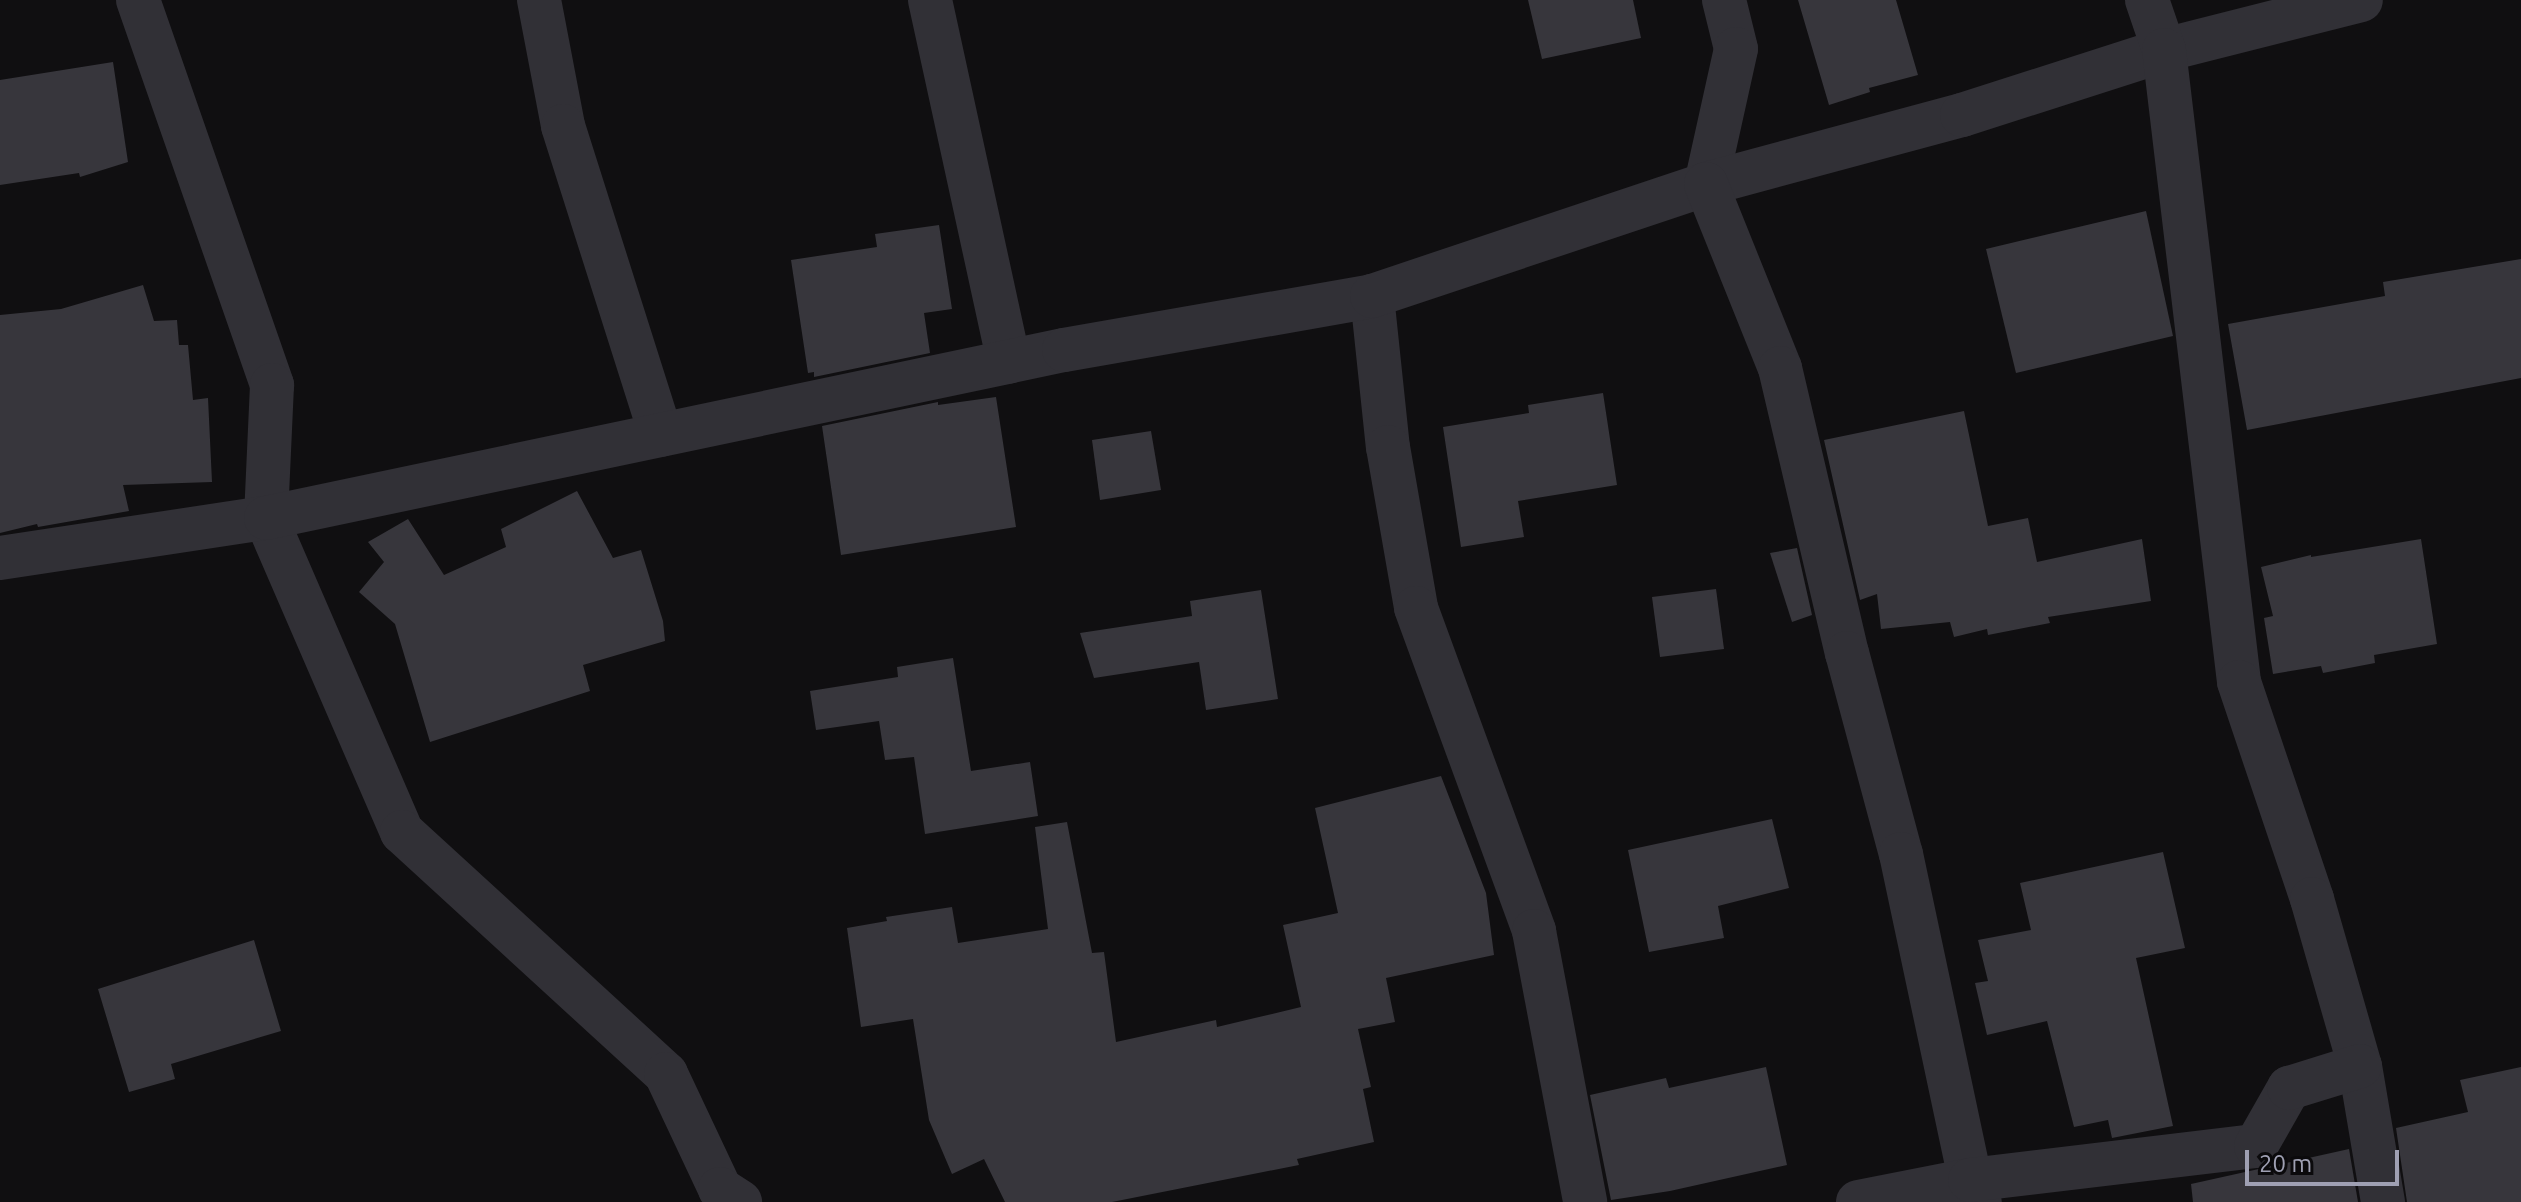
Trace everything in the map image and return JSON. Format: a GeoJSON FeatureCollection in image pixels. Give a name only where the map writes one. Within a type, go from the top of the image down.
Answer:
{"type":"FeatureCollection","features":[{"type":"Feature","properties":{"kind":"street"},"geometry":{"type":"LineString","coordinates":[[138,0],[272,385],[266,518],[402,832],[666,1074],[720,1189],[740,1202]]}},
{"type":"Feature","properties":{"kind":"street"},"geometry":{"type":"LineString","coordinates":[[539,0],[563,126],[661,435]]}},
{"type":"Feature","properties":{"kind":"street"},"geometry":{"type":"LineString","coordinates":[[930,0],[1009,361]]}},
{"type":"Feature","properties":{"kind":"street"},"geometry":{"type":"LineString","coordinates":[[1724,0],[1736,49],[1706,184],[1780,368],[1847,653],[1901,854],[1975,1191]]}},
{"type":"Feature","properties":{"kind":"street"},"geometry":{"type":"LineString","coordinates":[[2147,0],[2164,50],[2239,682],[2312,899],[2360,1066],[2383,1202]]}},
{"type":"Feature","properties":{"kind":"street"},"geometry":{"type":"LineString","coordinates":[[0,558],[266,518],[1009,361],[1372,296],[1706,184],[1962,115],[2164,50],[2361,0]]}},
{"type":"Feature","properties":{"kind":"street"},"geometry":{"type":"LineString","coordinates":[[1372,296],[1388,447],[1416,608],[1534,931],[1585,1202]]}},
{"type":"Feature","properties":{"kind":"street"},"geometry":{"type":"LineString","coordinates":[[1858,1202],[1975,1191],[2256,1146],[2289,1088],[2360,1066]]}},
{"type":"Feature","properties":{"kind":"building"},"geometry":{"type":"Polygon","coordinates":[[[1528,0],[1633,0],[1641,38],[1542,59],[1528,0]]]}},
{"type":"Feature","properties":{"kind":"building"},"geometry":{"type":"Polygon","coordinates":[[[1798,0],[1896,0],[1918,75],[1869,88],[1870,92],[1829,105],[1798,0]]]}},
{"type":"Feature","properties":{"kind":"building"},"geometry":{"type":"Polygon","coordinates":[[[113,62],[128,162],[80,177],[79,173],[0,185],[0,80],[113,62]]]}},
{"type":"Feature","properties":{"kind":"building"},"geometry":{"type":"Polygon","coordinates":[[[2146,211],[2173,336],[2016,373],[1986,249],[2146,211]]]}},
{"type":"Feature","properties":{"kind":"building"},"geometry":{"type":"Polygon","coordinates":[[[939,225],[952,309],[924,313],[930,353],[814,377],[814,372],[808,373],[791,260],[877,247],[875,234],[939,225]]]}},
{"type":"Feature","properties":{"kind":"building"},"geometry":{"type":"Polygon","coordinates":[[[2521,259],[2521,378],[2247,430],[2228,324],[2385,296],[2383,282],[2521,259]]]}},
{"type":"Feature","properties":{"kind":"building"},"geometry":{"type":"Polygon","coordinates":[[[143,285],[154,321],[177,320],[179,345],[188,345],[193,400],[208,398],[212,482],[123,485],[129,511],[38,527],[37,524],[0,533],[0,315],[61,309],[143,285]]]}},
{"type":"Feature","properties":{"kind":"building"},"geometry":{"type":"Polygon","coordinates":[[[1603,393],[1617,485],[1518,501],[1524,537],[1461,547],[1443,427],[1529,413],[1528,405],[1603,393]]]}},
{"type":"Feature","properties":{"kind":"building"},"geometry":{"type":"Polygon","coordinates":[[[996,397],[1016,527],[841,555],[822,426],[938,402],[938,405],[996,397]]]}},
{"type":"Feature","properties":{"kind":"building"},"geometry":{"type":"Polygon","coordinates":[[[1964,411],[1988,526],[2028,518],[2037,562],[2142,539],[2151,601],[2048,617],[2050,623],[1988,635],[1987,629],[1954,637],[1950,622],[1881,629],[1877,594],[1860,600],[1824,440],[1964,411]]]}},
{"type":"Feature","properties":{"kind":"building"},"geometry":{"type":"Polygon","coordinates":[[[1151,431],[1161,490],[1100,500],[1092,440],[1151,431]]]}},
{"type":"Feature","properties":{"kind":"building"},"geometry":{"type":"Polygon","coordinates":[[[577,491],[613,558],[641,550],[663,621],[665,641],[583,665],[590,691],[430,742],[395,624],[359,592],[384,562],[368,542],[408,519],[444,575],[506,547],[501,529],[577,491]]]}},
{"type":"Feature","properties":{"kind":"building"},"geometry":{"type":"Polygon","coordinates":[[[2421,539],[2437,644],[2374,655],[2375,663],[2323,673],[2321,666],[2273,674],[2264,618],[2273,616],[2261,567],[2311,555],[2421,539]]]}},
{"type":"Feature","properties":{"kind":"building"},"geometry":{"type":"Polygon","coordinates":[[[1797,548],[1812,615],[1792,622],[1770,553],[1797,548]]]}},
{"type":"Feature","properties":{"kind":"building"},"geometry":{"type":"Polygon","coordinates":[[[1716,589],[1724,649],[1660,657],[1652,597],[1716,589]]]}},
{"type":"Feature","properties":{"kind":"building"},"geometry":{"type":"Polygon","coordinates":[[[1261,590],[1278,699],[1206,710],[1199,662],[1094,678],[1080,633],[1192,616],[1190,601],[1261,590]]]}},
{"type":"Feature","properties":{"kind":"building"},"geometry":{"type":"Polygon","coordinates":[[[953,658],[971,771],[1030,762],[1038,816],[925,834],[914,757],[885,760],[879,721],[816,730],[810,691],[898,677],[897,667],[953,658]]]}},
{"type":"Feature","properties":{"kind":"building"},"geometry":{"type":"Polygon","coordinates":[[[1441,776],[1486,893],[1494,955],[1386,978],[1395,1022],[1358,1029],[1371,1087],[1363,1089],[1374,1142],[1297,1159],[1299,1165],[1112,1202],[1005,1202],[984,1159],[952,1174],[929,1120],[913,1019],[861,1027],[847,928],[887,921],[886,917],[952,907],[958,943],[1048,929],[1035,827],[1067,822],[1092,953],[1104,952],[1116,1042],[1216,1020],[1217,1027],[1301,1007],[1283,925],[1338,913],[1315,808],[1441,776]]]}},
{"type":"Feature","properties":{"kind":"building"},"geometry":{"type":"Polygon","coordinates":[[[1772,819],[1789,888],[1718,906],[1724,938],[1649,952],[1628,850],[1772,819]]]}},
{"type":"Feature","properties":{"kind":"building"},"geometry":{"type":"Polygon","coordinates":[[[2163,852],[2185,948],[2136,958],[2173,1126],[2112,1138],[2108,1120],[2074,1127],[2047,1021],[1987,1035],[1975,983],[1988,981],[1978,940],[2031,930],[2020,883],[2163,852]]]}},
{"type":"Feature","properties":{"kind":"building"},"geometry":{"type":"Polygon","coordinates":[[[254,940],[281,1031],[171,1064],[175,1079],[129,1092],[98,989],[254,940]]]}},
{"type":"Feature","properties":{"kind":"building"},"geometry":{"type":"Polygon","coordinates":[[[1766,1067],[1787,1165],[1670,1191],[1611,1200],[1590,1095],[1666,1078],[1669,1088],[1766,1067]]]}},
{"type":"Feature","properties":{"kind":"building"},"geometry":{"type":"Polygon","coordinates":[[[2521,1067],[2521,1202],[2407,1202],[2396,1128],[2468,1112],[2460,1080],[2521,1067]]]}},
{"type":"Feature","properties":{"kind":"building"},"geometry":{"type":"Polygon","coordinates":[[[2349,1149],[2358,1202],[2193,1202],[2191,1184],[2349,1149]]]}}]}
